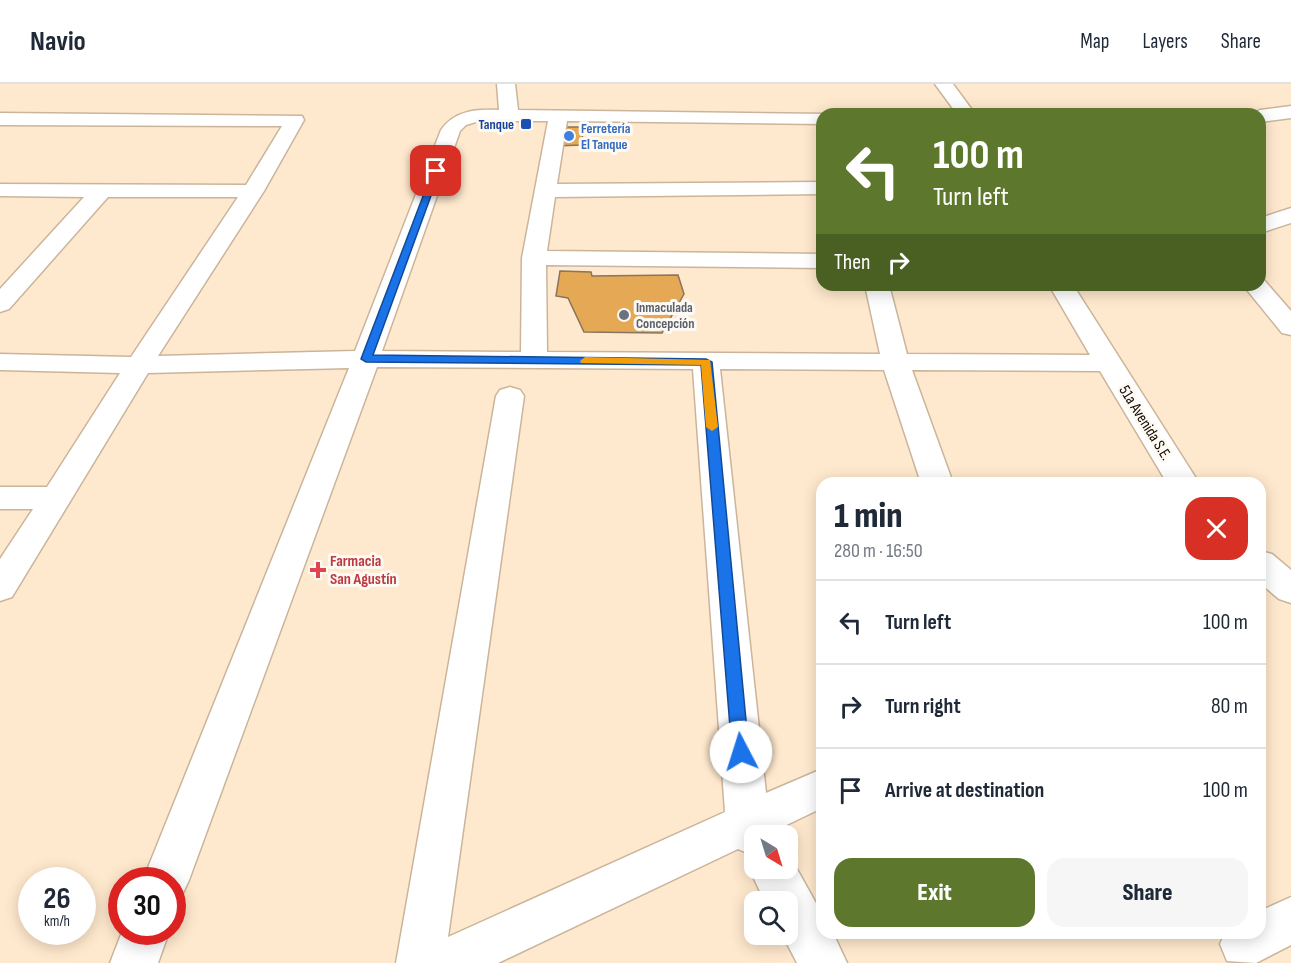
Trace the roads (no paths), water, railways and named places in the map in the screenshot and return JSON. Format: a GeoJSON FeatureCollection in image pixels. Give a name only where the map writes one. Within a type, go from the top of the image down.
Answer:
{"type":"FeatureCollection","features":[{"type":"Feature","properties":{"kind":"street"},"geometry":{"type":"LineString","coordinates":[[506,84],[509,115]]}},
{"type":"Feature","properties":{"kind":"street"},"geometry":{"type":"LineString","coordinates":[[944,84],[962,108]]}},
{"type":"Feature","properties":{"kind":"street"},"geometry":{"type":"LineString","coordinates":[[1266,115],[1291,112]]}},
{"type":"Feature","properties":{"kind":"street"},"geometry":{"type":"LineString","coordinates":[[171,867],[366,359],[451,130],[459,121],[477,115],[816,118]]}},
{"type":"Feature","properties":{"kind":"street"},"geometry":{"type":"LineString","coordinates":[[534,361],[534,258],[558,116]]}},
{"type":"Feature","properties":{"kind":"street"},"geometry":{"type":"LineString","coordinates":[[0,119],[295,120],[254,191],[139,365],[0,588]]}},
{"type":"Feature","properties":{"kind":"street"},"geometry":{"type":"LineString","coordinates":[[546,191],[816,188]]}},
{"type":"Feature","properties":{"kind":"street"},"geometry":{"type":"LineString","coordinates":[[0,190],[254,191]]}},
{"type":"Feature","properties":{"kind":"street"},"geometry":{"type":"LineString","coordinates":[[0,304],[102,190]]}},
{"type":"Feature","properties":{"kind":"street"},"geometry":{"type":"LineString","coordinates":[[1266,224],[1291,215]]}},
{"type":"Feature","properties":{"kind":"street"},"geometry":{"type":"LineString","coordinates":[[534,258],[816,261]]}},
{"type":"Feature","properties":{"kind":"street"},"geometry":{"type":"LineString","coordinates":[[878,291],[895,362],[935,477]]}},
{"type":"Feature","properties":{"kind":"street","name":"51a Avenida S.E."},"geometry":{"type":"LineString","coordinates":[[1065,291],[1179,477]]}},
{"type":"Feature","properties":{"kind":"street"},"geometry":{"type":"LineString","coordinates":[[1260,291],[1291,327]]}},
{"type":"Feature","properties":{"kind":"street"},"geometry":{"type":"LineString","coordinates":[[0,362],[139,365],[366,359],[1108,363]]}},
{"type":"Feature","properties":{"kind":"street"},"geometry":{"type":"LineString","coordinates":[[706,362],[751,825]]}},
{"type":"Feature","properties":{"kind":"street"},"geometry":{"type":"LineString","coordinates":[[420,963],[510,396]]}},
{"type":"Feature","properties":{"kind":"street"},"geometry":{"type":"LineString","coordinates":[[0,498],[56,498]]}},
{"type":"Feature","properties":{"kind":"street"},"geometry":{"type":"LineString","coordinates":[[756,825],[816,791]]}},
{"type":"Feature","properties":{"kind":"street"},"geometry":{"type":"LineString","coordinates":[[446,963],[744,831]]}},
{"type":"Feature","properties":{"kind":"street"},"geometry":{"type":"LineString","coordinates":[[778,879],[823,963]]}},
{"type":"Feature","properties":{"kind":"street"},"geometry":{"type":"LineString","coordinates":[[1266,935],[1291,920]]}},
{"type":"Feature","properties":{"kind":"street"},"geometry":{"type":"LineString","coordinates":[[1247,947],[1260,939]]}},
{"type":"Feature","properties":{"kind":"street"},"geometry":{"type":"LineString","coordinates":[[134,963],[141,945]]}},
{"type":"Feature","properties":{"kind":"place","name":"Tanque"},"geometry":{"type":"Point","coordinates":[526,124]}},
{"type":"Feature","properties":{"kind":"place","name":"Ferretería El Tanque"},"geometry":{"type":"Point","coordinates":[569,136]}},
{"type":"Feature","properties":{"kind":"place","name":"Inmaculada Concepción"},"geometry":{"type":"Point","coordinates":[624,315]}},
{"type":"Feature","properties":{"kind":"place","name":"Farmacia San Agustín"},"geometry":{"type":"Point","coordinates":[318,570]}}]}
